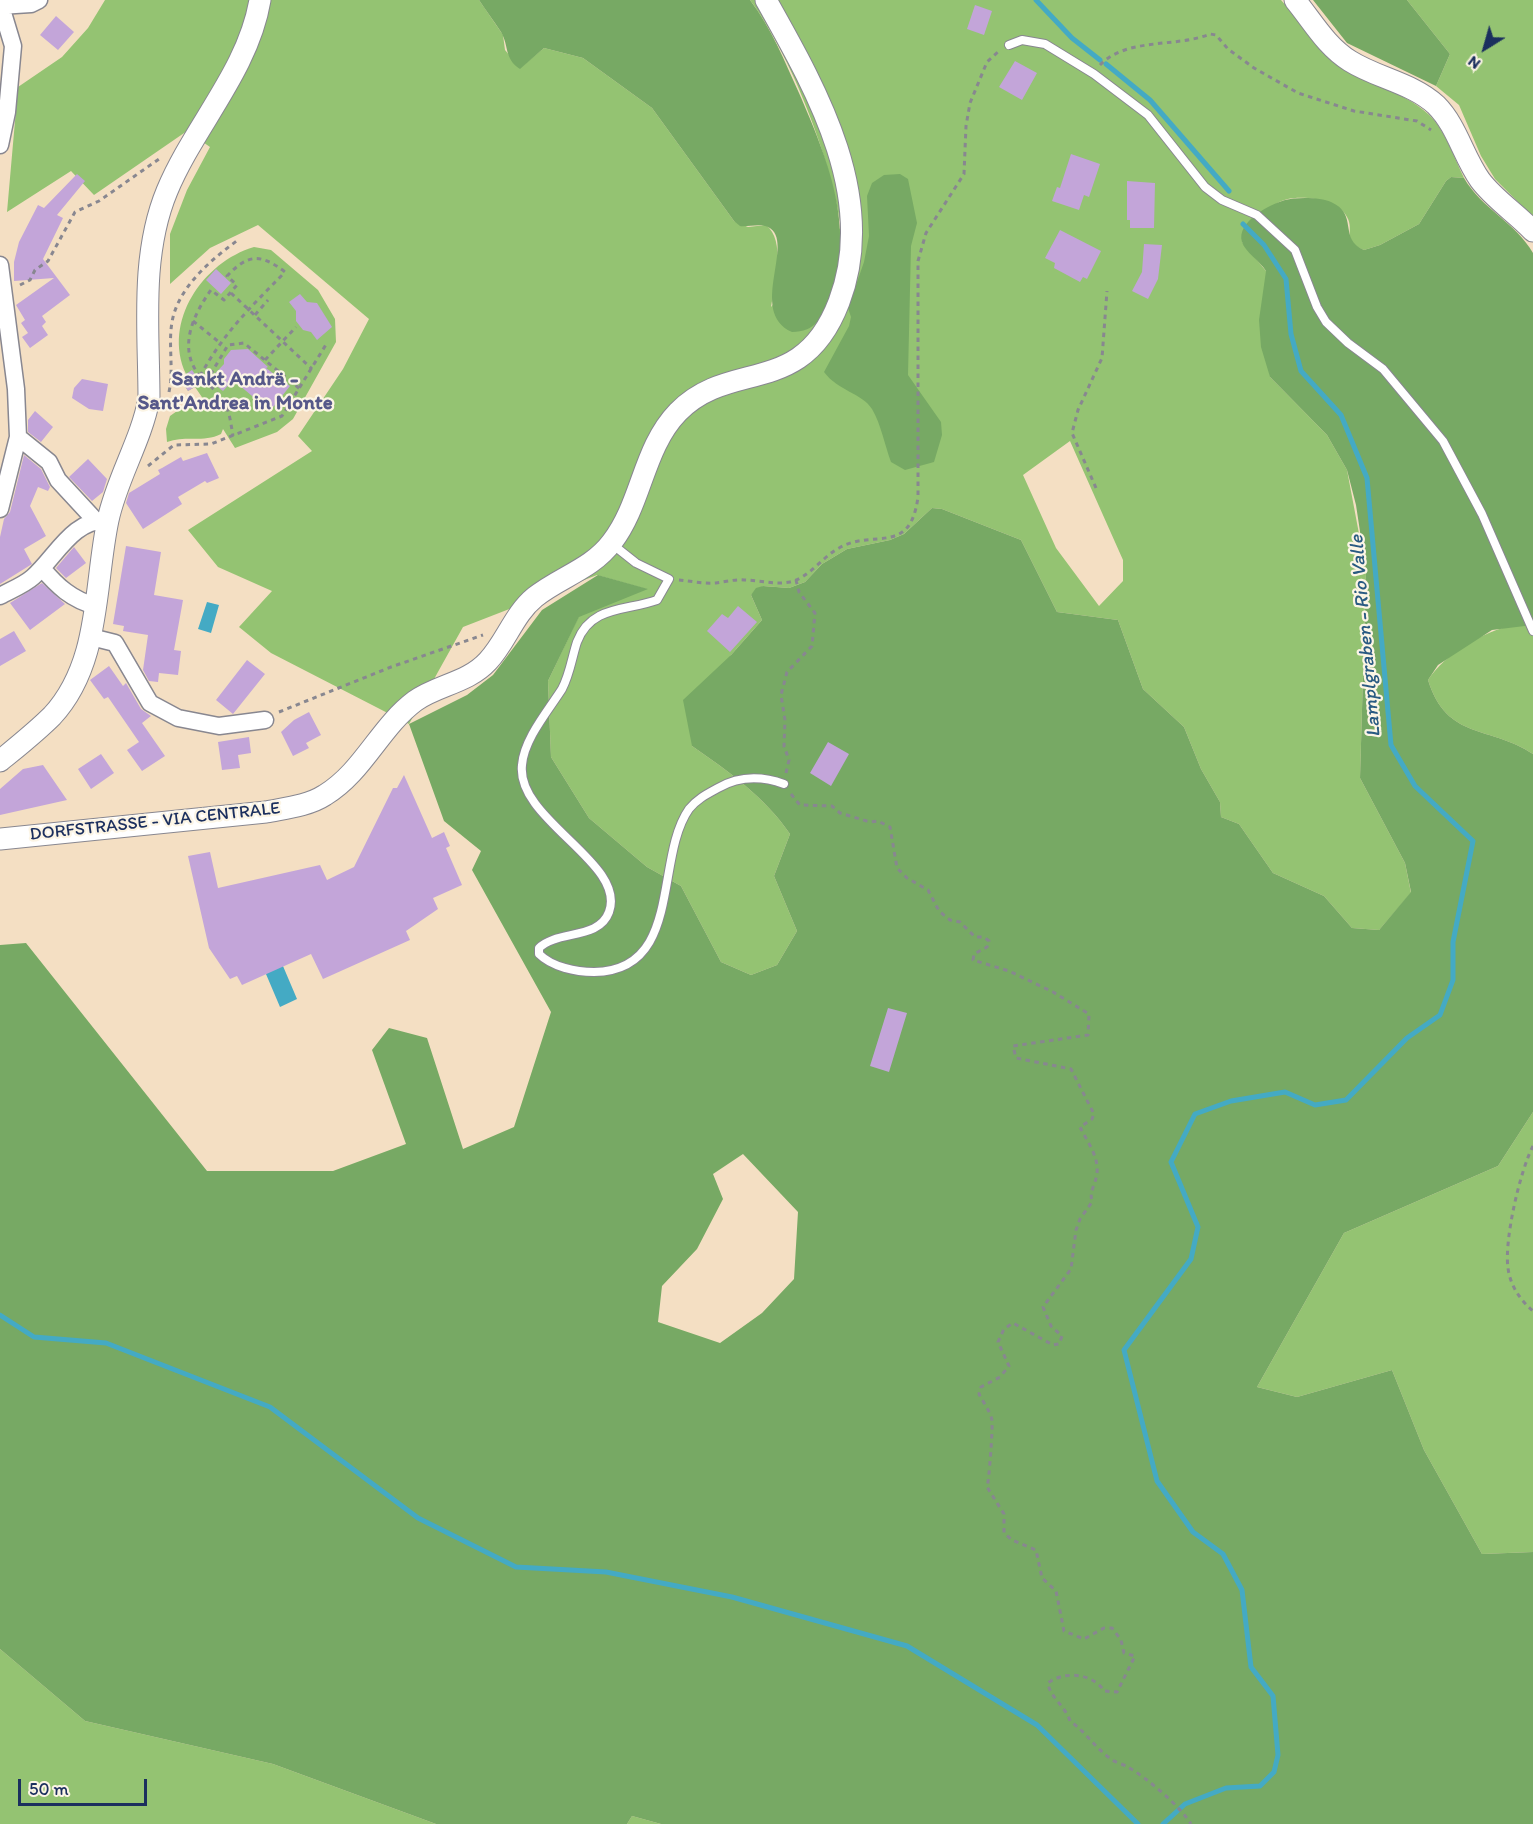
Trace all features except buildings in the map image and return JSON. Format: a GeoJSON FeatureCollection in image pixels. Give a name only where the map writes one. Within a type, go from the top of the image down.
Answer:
{"type":"FeatureCollection","features":[{"type":"Feature","properties":{"kind":"street"},"geometry":{"type":"LineString","coordinates":[[0,145],[13,46],[0,6],[31,4],[39,0]]}},
{"type":"Feature","properties":{"kind":"street"},"geometry":{"type":"LineString","coordinates":[[0,761],[52,716],[74,683],[91,637],[96,606],[101,520],[117,488],[146,415],[149,399],[152,244],[167,191],[244,51],[260,0]]}},
{"type":"Feature","properties":{"kind":"street","name":"DORFSTRASSE - VIA CENTRALE"},"geometry":{"type":"LineString","coordinates":[[0,839],[266,812],[303,805],[326,795],[351,774],[396,718],[417,700],[474,673],[488,662],[533,599],[593,562],[611,544],[636,498],[647,464],[661,435],[679,411],[704,393],[770,374],[791,364],[807,352],[825,331],[839,302],[850,264],[853,229],[849,191],[838,152],[800,60],[766,0]]}},
{"type":"Feature","properties":{"kind":"street"},"geometry":{"type":"LineString","coordinates":[[1295,0],[1321,35],[1340,54],[1366,70],[1417,92],[1433,103],[1451,125],[1481,181],[1533,231]]}},
{"type":"Feature","properties":{"kind":"street"},"geometry":{"type":"LineString","coordinates":[[0,265],[16,389],[18,436],[0,509]]}},
{"type":"Feature","properties":{"kind":"street"},"geometry":{"type":"LineString","coordinates":[[18,436],[49,462],[58,480],[101,520]]}},
{"type":"Feature","properties":{"kind":"street"},"geometry":{"type":"LineString","coordinates":[[0,596],[31,579],[77,530],[101,520]]}},
{"type":"Feature","properties":{"kind":"street"},"geometry":{"type":"LineString","coordinates":[[42,568],[58,588],[85,603],[96,606]]}},
{"type":"Feature","properties":{"kind":"street"},"geometry":{"type":"LineString","coordinates":[[91,637],[115,643],[150,703],[178,718],[219,726],[265,720]]}},
{"type":"Feature","properties":{"kind":"lane"},"geometry":{"type":"LineString","coordinates":[[1009,45],[1022,40],[1045,44],[1095,74],[1148,115],[1205,187],[1222,200],[1257,215],[1295,250],[1317,307],[1326,322],[1348,343],[1383,369],[1443,441],[1482,514],[1533,631]]}},
{"type":"Feature","properties":{"kind":"lane"},"geometry":{"type":"LineString","coordinates":[[611,544],[636,563],[669,579],[657,600],[600,614],[582,629],[566,681],[527,748],[522,766],[530,798],[592,862],[602,876],[610,901],[609,913],[601,922],[589,930],[544,943],[539,948],[539,954],[555,965],[591,972],[627,965],[639,957],[658,922],[677,838],[689,810],[698,800],[732,780],[767,778],[784,784]]}},
{"type":"Feature","properties":{"kind":"path"},"geometry":{"type":"LineString","coordinates":[[1095,74],[1107,58],[1114,55],[1210,34],[1216,35],[1228,49],[1254,68],[1298,93],[1354,111],[1417,121],[1435,134]]}},
{"type":"Feature","properties":{"kind":"path"},"geometry":{"type":"LineString","coordinates":[[669,579],[714,583],[742,579],[789,583],[840,547],[884,540],[900,534],[910,526],[916,513],[918,261],[926,233],[964,174],[966,126],[979,77],[987,62],[1009,45]]}},
{"type":"Feature","properties":{"kind":"path"},"geometry":{"type":"LineString","coordinates":[[4,294],[30,280],[35,270],[48,261],[75,212],[99,201],[143,173],[170,150],[188,150]]}},
{"type":"Feature","properties":{"kind":"path"},"geometry":{"type":"LineString","coordinates":[[149,399],[170,392],[172,321],[183,295],[217,256],[238,240]]}},
{"type":"Feature","properties":{"kind":"path"},"geometry":{"type":"LineString","coordinates":[[200,376],[219,342],[285,272],[273,263],[256,258],[242,260],[227,276],[237,285],[231,293],[224,300],[211,290],[193,321],[188,343],[190,363],[200,376],[219,394],[227,407],[233,436]]}},
{"type":"Feature","properties":{"kind":"path"},"geometry":{"type":"LineString","coordinates":[[1096,488],[1072,433],[1078,410],[1101,358],[1107,291]]}},
{"type":"Feature","properties":{"kind":"path"},"geometry":{"type":"LineString","coordinates":[[231,293],[312,369]]}},
{"type":"Feature","properties":{"kind":"path"},"geometry":{"type":"LineString","coordinates":[[255,315],[268,300]]}},
{"type":"Feature","properties":{"kind":"path"},"geometry":{"type":"LineString","coordinates":[[193,321],[219,342]]}},
{"type":"Feature","properties":{"kind":"path"},"geometry":{"type":"LineString","coordinates":[[265,360],[296,327]]}},
{"type":"Feature","properties":{"kind":"path"},"geometry":{"type":"LineString","coordinates":[[206,382],[228,345],[244,343],[300,389]]}},
{"type":"Feature","properties":{"kind":"path"},"geometry":{"type":"LineString","coordinates":[[142,472],[159,455],[174,445],[211,444],[282,416],[327,343]]}},
{"type":"Feature","properties":{"kind":"path"},"geometry":{"type":"LineString","coordinates":[[796,580],[799,592],[815,614],[812,646],[787,672],[781,695],[785,720],[784,746],[789,760],[784,784],[800,805],[832,806],[840,813],[870,822],[879,821],[890,827],[897,868],[907,878],[928,890],[939,911],[950,920],[960,922],[975,937],[984,937],[989,940],[987,947],[974,954],[973,960],[1009,971],[1053,992],[1089,1014],[1088,1035],[1013,1046],[1016,1058],[1071,1069],[1094,1114],[1092,1119],[1080,1127],[1096,1158],[1097,1172],[1090,1195],[1092,1202],[1076,1230],[1071,1269],[1043,1307],[1051,1326],[1062,1336],[1059,1344],[1053,1345],[1013,1323],[1004,1329],[998,1342],[1009,1366],[1000,1377],[981,1387],[979,1394],[993,1420],[988,1462],[990,1480],[987,1487],[1004,1514],[1004,1533],[1012,1540],[1036,1550],[1042,1578],[1056,1591],[1064,1631],[1084,1639],[1104,1628],[1112,1628],[1121,1640],[1124,1653],[1135,1656],[1117,1692],[1104,1691],[1099,1683],[1087,1677],[1074,1676],[1056,1677],[1048,1683],[1048,1689],[1067,1711],[1070,1721],[1085,1731],[1095,1746],[1112,1760],[1128,1767],[1165,1797],[1185,1814],[1191,1824]]}},
{"type":"Feature","properties":{"kind":"path"},"geometry":{"type":"LineString","coordinates":[[265,720],[391,666],[483,635],[490,627]]}},
{"type":"Feature","properties":{"kind":"path"},"geometry":{"type":"LineString","coordinates":[[1533,1146],[1526,1160],[1508,1244],[1508,1269],[1514,1288],[1523,1302],[1533,1311]]}},
{"type":"Feature","properties":{"kind":"green space"},"geometry":{"type":"Polygon","coordinates":[[[105,0],[479,0],[503,35],[505,50],[520,68],[544,48],[583,58],[652,108],[734,221],[748,227],[766,225],[776,241],[777,252],[771,307],[841,227],[828,171],[807,109],[780,49],[750,0],[1281,0],[1319,49],[1334,63],[1359,78],[1400,95],[1424,110],[1439,126],[1464,178],[1451,177],[1446,181],[1419,224],[1380,245],[1364,250],[1353,243],[1349,222],[1342,210],[1325,201],[1303,198],[1283,200],[1276,204],[1242,242],[1266,271],[1270,377],[1327,435],[1347,470],[1366,571],[1360,778],[1405,863],[1411,893],[1379,930],[1352,928],[1324,896],[1273,873],[1239,824],[1221,817],[1220,802],[1201,769],[1184,727],[1143,689],[1118,620],[1057,612],[1021,540],[942,509],[932,508],[904,534],[890,540],[847,549],[822,564],[805,582],[789,588],[763,586],[751,595],[762,620],[731,655],[692,746],[757,796],[790,834],[774,876],[797,931],[777,965],[751,975],[721,962],[681,886],[647,867],[589,818],[551,757],[548,681],[579,616],[646,589],[597,575],[463,627],[409,724],[271,653],[239,627],[272,591],[218,567],[188,530],[312,451],[298,436],[343,369],[369,319],[258,225],[210,248],[170,284],[170,234],[187,190],[210,147],[187,131],[94,195],[71,171],[7,212],[18,87],[62,57],[88,28],[105,0]],[[1070,441],[1023,475],[1056,548],[1099,606],[1123,581],[1123,560],[1070,441]]]}},
{"type":"Feature","properties":{"kind":"green space"},"geometry":{"type":"Polygon","coordinates":[[[479,0],[750,0],[771,33],[799,93],[828,168],[835,194],[840,246],[837,272],[829,299],[816,323],[807,330],[792,332],[779,322],[773,309],[772,294],[778,246],[776,235],[765,226],[740,226],[734,221],[652,108],[583,58],[544,48],[520,69],[511,61],[501,32],[479,0]]]}},
{"type":"Feature","properties":{"kind":"green space"},"geometry":{"type":"Polygon","coordinates":[[[1313,0],[1407,0],[1450,54],[1436,86],[1347,43],[1313,0]]]}},
{"type":"Feature","properties":{"kind":"green space"},"geometry":{"type":"Polygon","coordinates":[[[1407,0],[1533,0],[1533,217],[1495,179],[1481,156],[1459,105],[1436,86],[1450,54],[1407,0]]]}},
{"type":"Feature","properties":{"kind":"green space"},"geometry":{"type":"Polygon","coordinates":[[[900,174],[908,179],[917,223],[911,246],[908,375],[941,422],[942,435],[934,462],[905,470],[891,462],[878,421],[868,404],[836,384],[824,372],[849,326],[851,317],[848,308],[864,262],[869,236],[867,196],[872,183],[884,175],[900,174]]]}},
{"type":"Feature","properties":{"kind":"green space"},"geometry":{"type":"Polygon","coordinates":[[[1451,177],[1464,178],[1471,189],[1526,242],[1533,253],[1533,625],[1492,630],[1438,665],[1428,680],[1436,700],[1458,723],[1517,745],[1533,754],[1533,1112],[1498,1166],[1344,1233],[1257,1387],[1297,1397],[1392,1370],[1424,1450],[1482,1554],[1533,1552],[1533,1824],[661,1824],[632,1816],[627,1824],[436,1824],[273,1764],[85,1721],[0,1649],[0,945],[26,943],[207,1171],[333,1171],[406,1144],[372,1050],[389,1028],[427,1038],[463,1149],[514,1127],[551,1012],[472,870],[481,851],[444,821],[409,724],[467,695],[493,675],[542,610],[598,575],[648,589],[579,617],[548,681],[551,757],[589,818],[647,867],[681,886],[721,962],[751,975],[777,965],[797,931],[774,876],[790,834],[757,796],[692,746],[683,700],[731,655],[762,620],[751,595],[756,588],[763,586],[789,588],[805,582],[822,564],[847,549],[890,540],[904,534],[932,508],[942,509],[1021,540],[1057,612],[1118,620],[1143,689],[1184,727],[1201,769],[1220,802],[1221,817],[1239,824],[1273,873],[1324,896],[1352,928],[1379,930],[1411,892],[1405,863],[1360,778],[1366,571],[1356,505],[1347,470],[1327,435],[1270,377],[1261,347],[1259,320],[1266,271],[1244,246],[1242,235],[1249,221],[1271,205],[1290,199],[1315,198],[1327,200],[1339,207],[1347,220],[1352,240],[1364,250],[1380,245],[1419,224],[1446,181],[1451,177]],[[743,1154],[713,1174],[723,1199],[697,1249],[662,1286],[658,1322],[720,1343],[762,1313],[794,1279],[798,1212],[743,1154]]]}},
{"type":"Feature","properties":{"kind":"green space"},"geometry":{"type":"Polygon","coordinates":[[[254,247],[271,250],[318,290],[335,319],[336,342],[293,419],[277,432],[235,448],[223,429],[221,434],[214,437],[167,442],[166,429],[170,416],[187,404],[208,406],[195,387],[188,391],[180,378],[186,374],[180,354],[179,334],[192,297],[218,266],[254,247]]]}},
{"type":"Feature","properties":{"kind":"green space"},"geometry":{"type":"Polygon","coordinates":[[[1514,625],[1533,625],[1533,754],[1517,745],[1458,723],[1436,700],[1428,680],[1445,661],[1466,645],[1477,638],[1514,625]]]}},
{"type":"Feature","properties":{"kind":"green space"},"geometry":{"type":"Polygon","coordinates":[[[1533,1112],[1533,1552],[1482,1554],[1424,1450],[1392,1370],[1297,1397],[1257,1387],[1344,1233],[1498,1166],[1533,1112]]]}},
{"type":"Feature","properties":{"kind":"green space"},"geometry":{"type":"Polygon","coordinates":[[[0,1649],[85,1721],[273,1764],[436,1824],[0,1824],[0,1649]]]}},
{"type":"Feature","properties":{"kind":"green space"},"geometry":{"type":"Polygon","coordinates":[[[632,1816],[661,1824],[627,1824],[632,1816]]]}},
{"type":"Feature","properties":{"kind":"water"},"geometry":{"type":"Polygon","coordinates":[[[207,602],[219,605],[211,633],[198,629],[207,602]]]}},
{"type":"Feature","properties":{"kind":"water"},"geometry":{"type":"Polygon","coordinates":[[[280,959],[297,999],[280,1007],[263,967],[280,959]]]}},
{"type":"Feature","properties":{"kind":"waterway","name":"Lamplgraben - Rio Valle"},"geometry":{"type":"LineString","coordinates":[[1036,0],[1072,38],[1100,60]]}},
{"type":"Feature","properties":{"kind":"waterway","name":"Lamplgraben - Rio Valle"},"geometry":{"type":"LineString","coordinates":[[1106,64],[1150,100],[1229,191]]}},
{"type":"Feature","properties":{"kind":"waterway","name":"Lamplgraben - Rio Valle"},"geometry":{"type":"LineString","coordinates":[[1163,1824],[1185,1804],[1226,1788],[1260,1786],[1274,1772],[1278,1755],[1273,1696],[1251,1667],[1242,1590],[1223,1554],[1193,1532],[1157,1481],[1124,1350],[1191,1259],[1198,1227],[1171,1162],[1195,1114],[1231,1101],[1285,1092],[1315,1105],[1346,1100],[1407,1038],[1440,1015],[1453,980],[1453,942],[1473,841],[1415,786],[1391,745],[1367,478],[1341,415],[1301,371],[1291,334],[1286,279],[1264,245],[1243,224]]}},
{"type":"Feature","properties":{"kind":"waterway"},"geometry":{"type":"LineString","coordinates":[[0,1315],[34,1337],[106,1343],[270,1407],[418,1518],[516,1567],[606,1572],[732,1597],[907,1646],[1037,1725],[1138,1824]]}},
{"type":"Feature","properties":{"kind":"district","name":"Sankt Andrä - Sant'Andrea in Monte"},"geometry":{"type":"Point","coordinates":[235,392]}}]}
